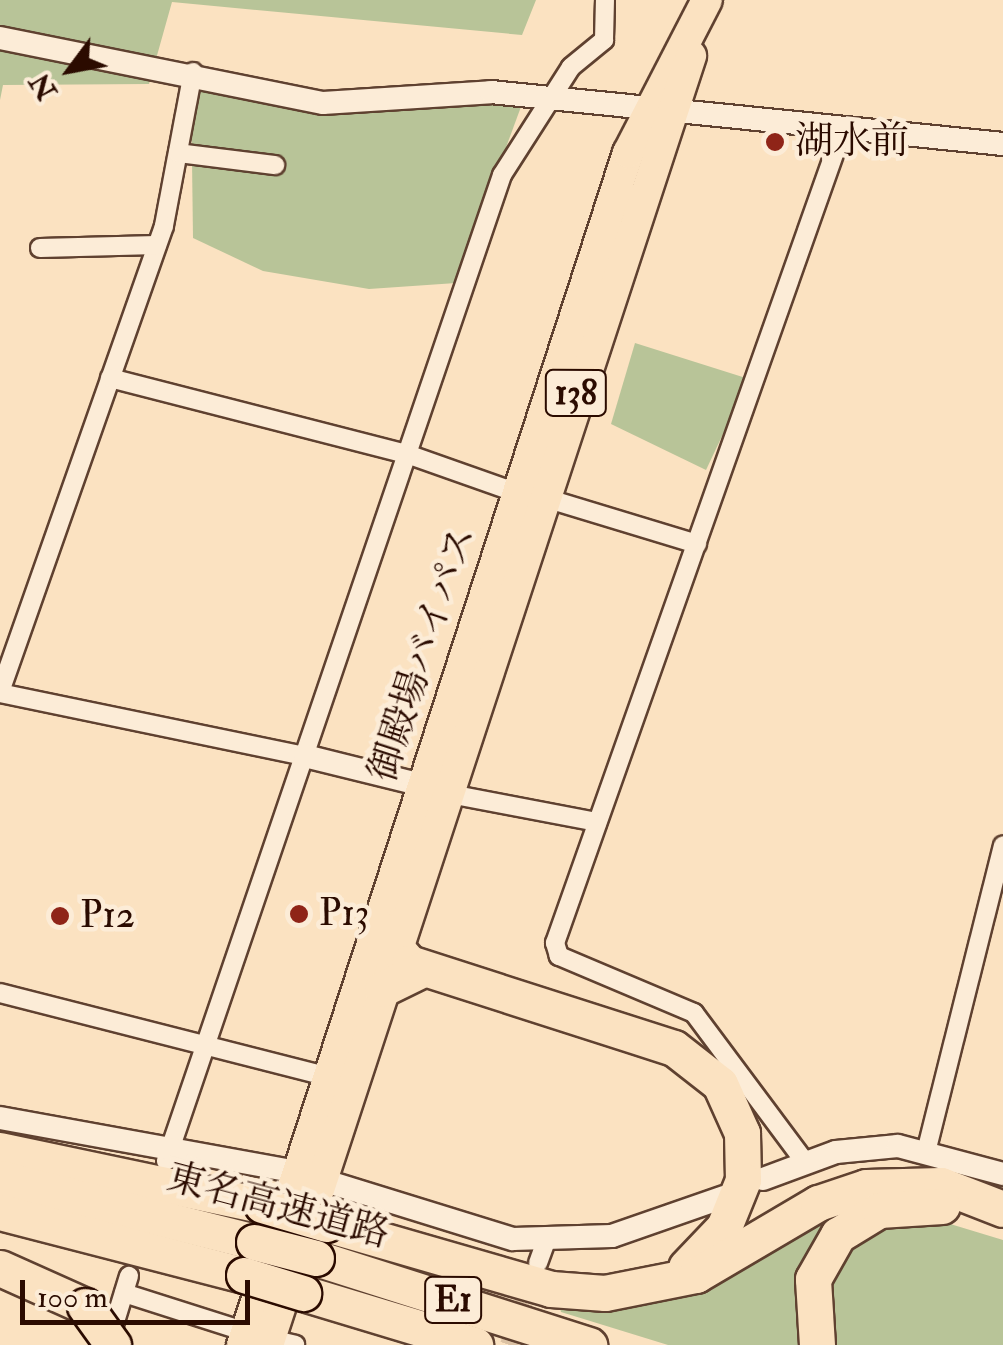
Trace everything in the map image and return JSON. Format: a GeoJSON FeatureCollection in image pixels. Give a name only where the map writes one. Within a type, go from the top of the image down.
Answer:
{"type":"FeatureCollection","features":[{"type":"Feature","properties":{"kind":"highway","name":"御殿場バイパス"},"geometry":{"type":"LineString","coordinates":[[264,1341],[308,1175],[326,1076],[398,950],[433,789],[656,114],[707,0]]}},
{"type":"Feature","properties":{"kind":"highway","name":"御殿場バイパス"},"geometry":{"type":"LineString","coordinates":[[656,114],[722,0]]}},
{"type":"Feature","properties":{"kind":"highway"},"geometry":{"type":"LineString","coordinates":[[382,989],[398,950],[674,1048],[720,1084],[746,1157],[735,1206],[704,1253],[650,1286]]}},
{"type":"Feature","properties":{"kind":"highway","name":"御殿場バイパス"},"geometry":{"type":"LineString","coordinates":[[308,1175],[382,989]]}},
{"type":"Feature","properties":{"kind":"highway"},"geometry":{"type":"LineString","coordinates":[[0,1150],[262,1205],[551,1289],[650,1286],[696,1275],[818,1203],[866,1187],[941,1185],[1003,1208]]}},
{"type":"Feature","properties":{"kind":"highway","name":"東名高速道路"},"geometry":{"type":"LineString","coordinates":[[0,1178],[316,1258],[588,1345]]}},
{"type":"Feature","properties":{"kind":"highway"},"geometry":{"type":"LineString","coordinates":[[817,1345],[812,1279],[851,1224],[928,1204],[1003,1229]]}},
{"type":"Feature","properties":{"kind":"highway","name":"東名高速道路"},"geometry":{"type":"LineString","coordinates":[[0,1212],[304,1293],[427,1336],[475,1345]]}},
{"type":"Feature","properties":{"kind":"highway"},"geometry":{"type":"LineString","coordinates":[[0,1268],[84,1306],[110,1345]]}},
{"type":"Feature","properties":{"kind":"street"},"geometry":{"type":"LineString","coordinates":[[168,1155],[502,175],[548,100],[604,40],[605,0]]}},
{"type":"Feature","properties":{"kind":"street"},"geometry":{"type":"LineString","coordinates":[[0,38],[192,72],[322,103],[491,92],[656,114],[1003,144]]}},
{"type":"Feature","properties":{"kind":"street"},"geometry":{"type":"LineString","coordinates":[[192,72],[157,246],[0,693],[306,756],[433,789],[597,822]]}},
{"type":"Feature","properties":{"kind":"street"},"geometry":{"type":"LineString","coordinates":[[805,1162],[694,1013],[560,956],[556,944],[843,129]]}},
{"type":"Feature","properties":{"kind":"street"},"geometry":{"type":"LineString","coordinates":[[178,153],[275,165]]}},
{"type":"Feature","properties":{"kind":"street"},"geometry":{"type":"LineString","coordinates":[[40,248],[157,246]]}},
{"type":"Feature","properties":{"kind":"street"},"geometry":{"type":"LineString","coordinates":[[110,378],[407,454],[696,544]]}},
{"type":"Feature","properties":{"kind":"street"},"geometry":{"type":"LineString","coordinates":[[927,1148],[1003,845]]}},
{"type":"Feature","properties":{"kind":"street"},"geometry":{"type":"LineString","coordinates":[[0,993],[206,1038],[326,1076]]}},
{"type":"Feature","properties":{"kind":"street"},"geometry":{"type":"LineString","coordinates":[[0,1118],[168,1155],[308,1175],[542,1252],[645,1229],[724,1197]]}},
{"type":"Feature","properties":{"kind":"street"},"geometry":{"type":"LineString","coordinates":[[762,1179],[805,1162],[867,1147],[927,1148],[1003,1174]]}},
{"type":"Feature","properties":{"kind":"street"},"geometry":{"type":"LineString","coordinates":[[110,1345],[126,1285],[264,1341]]}},
{"type":"Feature","properties":{"kind":"green space"},"geometry":{"type":"Polygon","coordinates":[[[0,0],[536,0],[522,35],[172,2],[149,84],[3,85],[0,100],[0,0]]]}},
{"type":"Feature","properties":{"kind":"green space"},"geometry":{"type":"Polygon","coordinates":[[[191,83],[522,104],[456,283],[369,289],[263,271],[193,238],[191,83]]]}},
{"type":"Feature","properties":{"kind":"green space"},"geometry":{"type":"Polygon","coordinates":[[[635,343],[749,379],[706,470],[611,424],[635,343]]]}},
{"type":"Feature","properties":{"kind":"green space"},"geometry":{"type":"Polygon","coordinates":[[[816,1211],[852,1214],[806,1345],[668,1345],[561,1312],[558,1301],[578,1303],[816,1211]]]}},
{"type":"Feature","properties":{"kind":"green space"},"geometry":{"type":"Polygon","coordinates":[[[914,1213],[1003,1240],[1003,1345],[830,1345],[834,1281],[826,1276],[857,1236],[914,1213]]]}},
{"type":"Feature","properties":{"kind":"tunnel"},"geometry":{"type":"LineString","coordinates":[[509,1345],[532,1280]]}},
{"type":"Feature","properties":{"kind":"place","name":"湖水前"},"geometry":{"type":"Point","coordinates":[775,142]}},
{"type":"Feature","properties":{"kind":"place","name":"P13"},"geometry":{"type":"Point","coordinates":[299,914]}},
{"type":"Feature","properties":{"kind":"place","name":"P12"},"geometry":{"type":"Point","coordinates":[60,916]}}]}
